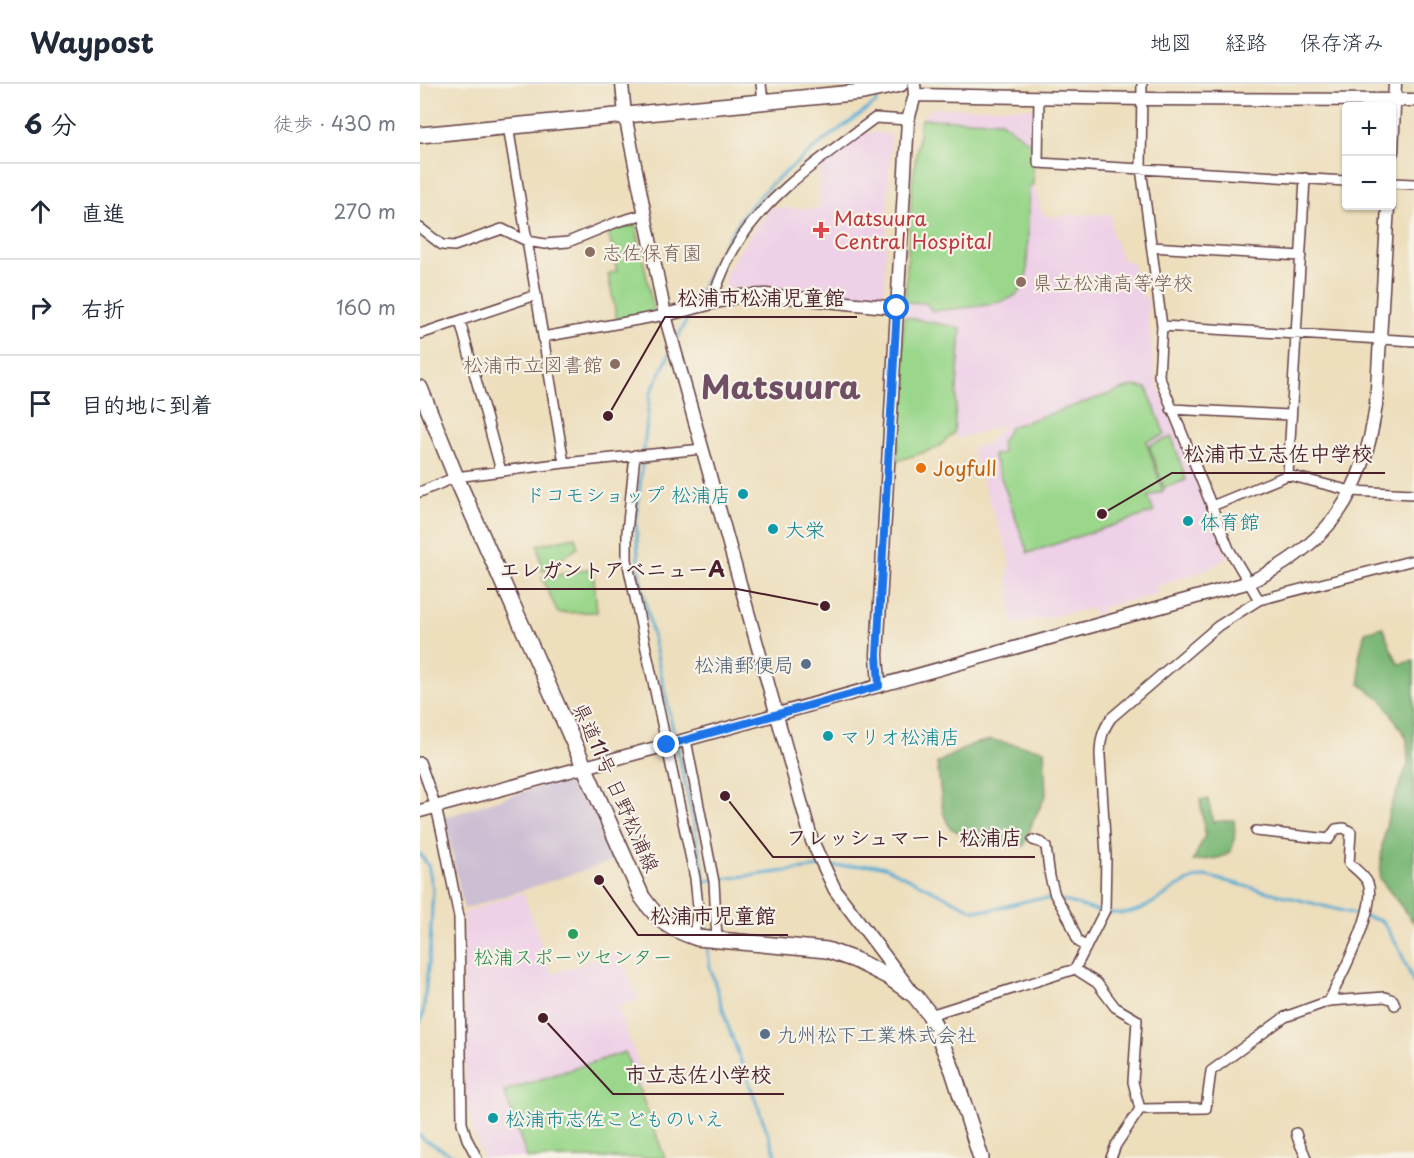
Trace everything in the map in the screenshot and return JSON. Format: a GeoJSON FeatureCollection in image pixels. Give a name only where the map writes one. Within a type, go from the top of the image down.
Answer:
{"type":"FeatureCollection","features":[{"type":"Feature","properties":{"kind":"main road"},"geometry":{"type":"LineString","coordinates":[[420,135],[863,92],[898,84]]}},
{"type":"Feature","properties":{"kind":"main road","name":"県道11号 日野松浦線"},"geometry":{"type":"LineString","coordinates":[[420,388],[456,477],[642,897],[658,918],[677,931],[717,940],[827,950],[879,972],[915,996],[930,1015],[953,1071],[981,1158]]}},
{"type":"Feature","properties":{"kind":"street"},"geometry":{"type":"LineString","coordinates":[[622,84],[625,115],[665,315],[812,841],[835,890],[915,996]]}},
{"type":"Feature","properties":{"kind":"street"},"geometry":{"type":"LineString","coordinates":[[761,84],[763,101]]}},
{"type":"Feature","properties":{"kind":"street"},"geometry":{"type":"LineString","coordinates":[[1142,84],[1142,168],[1161,326],[1159,376],[1229,549],[1259,600]]}},
{"type":"Feature","properties":{"kind":"street"},"geometry":{"type":"LineString","coordinates":[[1394,102],[1395,84]]}},
{"type":"Feature","properties":{"kind":"street"},"geometry":{"type":"LineString","coordinates":[[879,686],[877,655],[908,120],[914,89],[1040,97],[1414,100]]}},
{"type":"Feature","properties":{"kind":"street"},"geometry":{"type":"LineString","coordinates":[[1040,97],[1038,163],[1342,181]]}},
{"type":"Feature","properties":{"kind":"street"},"geometry":{"type":"LineString","coordinates":[[710,303],[734,248],[761,213],[789,183],[875,118],[908,120]]}},
{"type":"Feature","properties":{"kind":"street"},"geometry":{"type":"LineString","coordinates":[[508,126],[564,463]]}},
{"type":"Feature","properties":{"kind":"street"},"geometry":{"type":"LineString","coordinates":[[1288,475],[1305,178]]}},
{"type":"Feature","properties":{"kind":"street"},"geometry":{"type":"LineString","coordinates":[[1396,183],[1414,184]]}},
{"type":"Feature","properties":{"kind":"street"},"geometry":{"type":"LineString","coordinates":[[420,811],[676,743],[1250,582],[1276,570],[1306,548],[1333,522],[1351,491],[1364,460],[1373,430],[1376,405],[1388,210]]}},
{"type":"Feature","properties":{"kind":"street"},"geometry":{"type":"LineString","coordinates":[[420,228],[442,245],[454,246],[502,229],[527,241],[545,244],[567,242],[645,213]]}},
{"type":"Feature","properties":{"kind":"street"},"geometry":{"type":"LineString","coordinates":[[1152,247],[1301,256]]}},
{"type":"Feature","properties":{"kind":"street"},"geometry":{"type":"LineString","coordinates":[[420,334],[536,295]]}},
{"type":"Feature","properties":{"kind":"street"},"geometry":{"type":"LineString","coordinates":[[543,337],[665,315],[740,296],[766,295],[897,308]]}},
{"type":"Feature","properties":{"kind":"street"},"geometry":{"type":"LineString","coordinates":[[460,321],[501,471]]}},
{"type":"Feature","properties":{"kind":"street"},"geometry":{"type":"LineString","coordinates":[[1161,326],[1414,341]]}},
{"type":"Feature","properties":{"kind":"street"},"geometry":{"type":"LineString","coordinates":[[1172,409],[1290,415]]}},
{"type":"Feature","properties":{"kind":"street"},"geometry":{"type":"LineString","coordinates":[[420,492],[456,477],[702,449]]}},
{"type":"Feature","properties":{"kind":"street"},"geometry":{"type":"LineString","coordinates":[[632,456],[627,560],[713,879],[717,940]]}},
{"type":"Feature","properties":{"kind":"street"},"geometry":{"type":"LineString","coordinates":[[1212,506],[1288,475],[1351,491],[1414,494]]}},
{"type":"Feature","properties":{"kind":"street"},"geometry":{"type":"LineString","coordinates":[[930,1015],[1075,969],[1103,914],[1106,855],[1100,740],[1104,728],[1118,712],[1218,626],[1259,600],[1414,560]]}},
{"type":"Feature","properties":{"kind":"street"},"geometry":{"type":"LineString","coordinates":[[676,743],[697,890],[696,937]]}},
{"type":"Feature","properties":{"kind":"street"},"geometry":{"type":"LineString","coordinates":[[420,762],[436,807],[459,917],[462,1123],[477,1158]]}},
{"type":"Feature","properties":{"kind":"street"},"geometry":{"type":"LineString","coordinates":[[1256,831],[1329,839],[1336,829],[1344,828],[1351,832],[1349,863],[1368,881],[1371,897],[1364,923],[1329,1001]]}},
{"type":"Feature","properties":{"kind":"street"},"geometry":{"type":"LineString","coordinates":[[1033,840],[1046,847],[1050,877],[1057,900],[1069,919],[1078,941],[1086,948]]}},
{"type":"Feature","properties":{"kind":"street"},"geometry":{"type":"LineString","coordinates":[[1075,969],[1097,983],[1115,1007],[1137,1020],[1132,1082],[1140,1109]]}},
{"type":"Feature","properties":{"kind":"street"},"geometry":{"type":"LineString","coordinates":[[1140,1109],[1206,1108],[1211,1071],[1285,1017],[1329,1001],[1385,997],[1393,1000],[1395,1005]]}},
{"type":"Feature","properties":{"kind":"street"},"geometry":{"type":"LineString","coordinates":[[1111,1158],[1116,1145],[1140,1109]]}},
{"type":"Feature","properties":{"kind":"street"},"geometry":{"type":"LineString","coordinates":[[1296,1133],[1297,1141],[1304,1150],[1306,1158]]}},
{"type":"Feature","properties":{"kind":"shaded area"},"geometry":{"type":"Polygon","coordinates":[[[933,108],[1034,108],[1033,184],[1043,214],[1053,218],[1064,215],[1111,214],[1112,238],[1116,241],[1121,258],[1133,264],[1137,290],[1148,300],[1148,321],[1156,382],[1228,557],[1211,568],[1156,587],[1158,594],[1100,608],[1101,613],[1095,615],[1093,608],[1012,625],[1008,574],[1010,558],[971,449],[986,444],[1006,424],[958,439],[954,433],[937,448],[897,461],[912,186],[921,119],[933,108]]]}},
{"type":"Feature","properties":{"kind":"shaded area","name":"Matsuura Central Hospital"},"geometry":{"type":"Polygon","coordinates":[[[861,132],[891,134],[884,294],[878,300],[725,287],[726,273],[739,251],[771,208],[819,209],[821,167],[831,155],[861,132]]]}},
{"type":"Feature","properties":{"kind":"shaded area"},"geometry":{"type":"Polygon","coordinates":[[[580,773],[616,860],[464,909],[446,817],[580,773]]]}},
{"type":"Feature","properties":{"kind":"shaded area"},"geometry":{"type":"Polygon","coordinates":[[[523,892],[552,974],[618,953],[639,999],[618,1007],[643,1077],[640,1092],[665,1158],[483,1158],[474,1134],[465,1087],[464,913],[523,892]]]}},
{"type":"Feature","properties":{"kind":"green space"},"geometry":{"type":"Polygon","coordinates":[[[921,119],[1001,121],[1033,145],[1033,184],[1029,187],[1027,273],[1021,289],[1009,299],[976,307],[932,311],[926,303],[905,302],[912,186],[921,119]]]}},
{"type":"Feature","properties":{"kind":"green space"},"geometry":{"type":"Polygon","coordinates":[[[636,225],[654,312],[617,320],[608,274],[617,271],[608,231],[636,225]]]}},
{"type":"Feature","properties":{"kind":"green space"},"geometry":{"type":"Polygon","coordinates":[[[904,317],[961,328],[954,433],[937,448],[897,461],[904,317]]]}},
{"type":"Feature","properties":{"kind":"green space"},"geometry":{"type":"Polygon","coordinates":[[[1133,386],[1147,388],[1165,435],[1146,441],[1163,491],[1148,497],[1154,512],[1028,553],[993,455],[1003,453],[1001,443],[1010,427],[1133,386]]]}},
{"type":"Feature","properties":{"kind":"green space"},"geometry":{"type":"Polygon","coordinates":[[[1172,437],[1186,480],[1164,488],[1149,445],[1172,437]]]}},
{"type":"Feature","properties":{"kind":"green space"},"geometry":{"type":"Polygon","coordinates":[[[575,537],[578,548],[542,571],[538,545],[575,537]]]}},
{"type":"Feature","properties":{"kind":"green space"},"geometry":{"type":"Polygon","coordinates":[[[593,568],[597,612],[558,613],[542,578],[593,568]]]}},
{"type":"Feature","properties":{"kind":"green space"},"geometry":{"type":"Polygon","coordinates":[[[1383,627],[1399,664],[1414,661],[1414,923],[1380,879],[1382,846],[1390,808],[1408,765],[1407,739],[1383,701],[1360,684],[1359,657],[1365,632],[1383,627]]]}},
{"type":"Feature","properties":{"kind":"green space"},"geometry":{"type":"Polygon","coordinates":[[[991,740],[1044,750],[1046,795],[1024,846],[990,846],[950,828],[943,812],[937,763],[973,744],[991,740]]]}},
{"type":"Feature","properties":{"kind":"green space"},"geometry":{"type":"Polygon","coordinates":[[[1208,799],[1213,822],[1234,820],[1234,843],[1227,854],[1222,857],[1193,861],[1205,835],[1200,800],[1208,799]]]}},
{"type":"Feature","properties":{"kind":"green space"},"geometry":{"type":"Polygon","coordinates":[[[625,1052],[665,1158],[527,1158],[504,1091],[625,1052]]]}},
{"type":"Feature","properties":{"kind":"waterway"},"geometry":{"type":"LineString","coordinates":[[694,304],[723,246],[743,215],[770,185],[827,138],[876,103],[879,92]]}},
{"type":"Feature","properties":{"kind":"waterway"},"geometry":{"type":"LineString","coordinates":[[677,339],[690,313]]}},
{"type":"Feature","properties":{"kind":"waterway"},"geometry":{"type":"LineString","coordinates":[[671,351],[650,394],[636,520],[639,572],[675,739]]}},
{"type":"Feature","properties":{"kind":"waterway"},"geometry":{"type":"LineString","coordinates":[[677,746],[703,866],[707,934]]}},
{"type":"Feature","properties":{"kind":"waterway"},"geometry":{"type":"LineString","coordinates":[[420,854],[428,865],[433,889],[430,947],[423,1014],[420,1023]]}},
{"type":"Feature","properties":{"kind":"waterway"},"geometry":{"type":"LineString","coordinates":[[827,867],[876,865],[885,867],[973,910],[990,910],[1034,899],[1054,899]]}},
{"type":"Feature","properties":{"kind":"waterway"},"geometry":{"type":"LineString","coordinates":[[705,881],[820,867]]}},
{"type":"Feature","properties":{"kind":"waterway"},"geometry":{"type":"LineString","coordinates":[[1061,900],[1101,912],[1125,913],[1146,907],[1184,883],[1206,876],[1382,921],[1399,948],[1414,984]]}},
{"type":"Feature","properties":{"kind":"waterway"},"geometry":{"type":"LineString","coordinates":[[707,944],[710,967],[728,1026],[777,1158]]}},
{"type":"Feature","properties":{"kind":"waterway"},"geometry":{"type":"LineString","coordinates":[[420,1135],[423,1139],[457,1158]]}},
{"type":"Feature","properties":{"kind":"place","name":"Matsuura Central Hospital"},"geometry":{"type":"Point","coordinates":[821,230]}},
{"type":"Feature","properties":{"kind":"place","name":"志佐保育園"},"geometry":{"type":"Point","coordinates":[590,252]}},
{"type":"Feature","properties":{"kind":"place","name":"県立松浦高等学校"},"geometry":{"type":"Point","coordinates":[1021,282]}},
{"type":"Feature","properties":{"kind":"place","name":"松浦市立図書館"},"geometry":{"type":"Point","coordinates":[615,364]}},
{"type":"Feature","properties":{"kind":"place","name":"松浦市松浦児童館"},"geometry":{"type":"Point","coordinates":[608,416]}},
{"type":"Feature","properties":{"kind":"place","name":"Joyfull"},"geometry":{"type":"Point","coordinates":[921,468]}},
{"type":"Feature","properties":{"kind":"place","name":"ドコモショップ 松浦店"},"geometry":{"type":"Point","coordinates":[743,494]}},
{"type":"Feature","properties":{"kind":"place","name":"松浦市立志佐中学校"},"geometry":{"type":"Point","coordinates":[1102,514]}},
{"type":"Feature","properties":{"kind":"place","name":"体育館"},"geometry":{"type":"Point","coordinates":[1188,521]}},
{"type":"Feature","properties":{"kind":"place","name":"大栄"},"geometry":{"type":"Point","coordinates":[773,529]}},
{"type":"Feature","properties":{"kind":"place","name":"エレガントアベニューA"},"geometry":{"type":"Point","coordinates":[825,606]}},
{"type":"Feature","properties":{"kind":"place","name":"松浦郵便局"},"geometry":{"type":"Point","coordinates":[806,664]}},
{"type":"Feature","properties":{"kind":"place","name":"マリオ松浦店"},"geometry":{"type":"Point","coordinates":[828,736]}},
{"type":"Feature","properties":{"kind":"place","name":"フレッシュマート 松浦店"},"geometry":{"type":"Point","coordinates":[725,796]}},
{"type":"Feature","properties":{"kind":"place","name":"松浦市児童館"},"geometry":{"type":"Point","coordinates":[599,880]}},
{"type":"Feature","properties":{"kind":"place","name":"松浦スポーツセンター"},"geometry":{"type":"Point","coordinates":[573,934]}},
{"type":"Feature","properties":{"kind":"place","name":"市立志佐小学校"},"geometry":{"type":"Point","coordinates":[543,1018]}},
{"type":"Feature","properties":{"kind":"place","name":"九州松下工業株式会社"},"geometry":{"type":"Point","coordinates":[765,1034]}},
{"type":"Feature","properties":{"kind":"place","name":"松浦市志佐こどものいえ"},"geometry":{"type":"Point","coordinates":[493,1118]}},
{"type":"Feature","properties":{"kind":"district","name":"Matsuura"},"geometry":{"type":"Point","coordinates":[781,386]}},
{"type":"Feature","properties":{"kind":"route"},"geometry":{"type":"LineString","coordinates":[[667,745],[879,686],[877,655],[897,308]]}}]}
